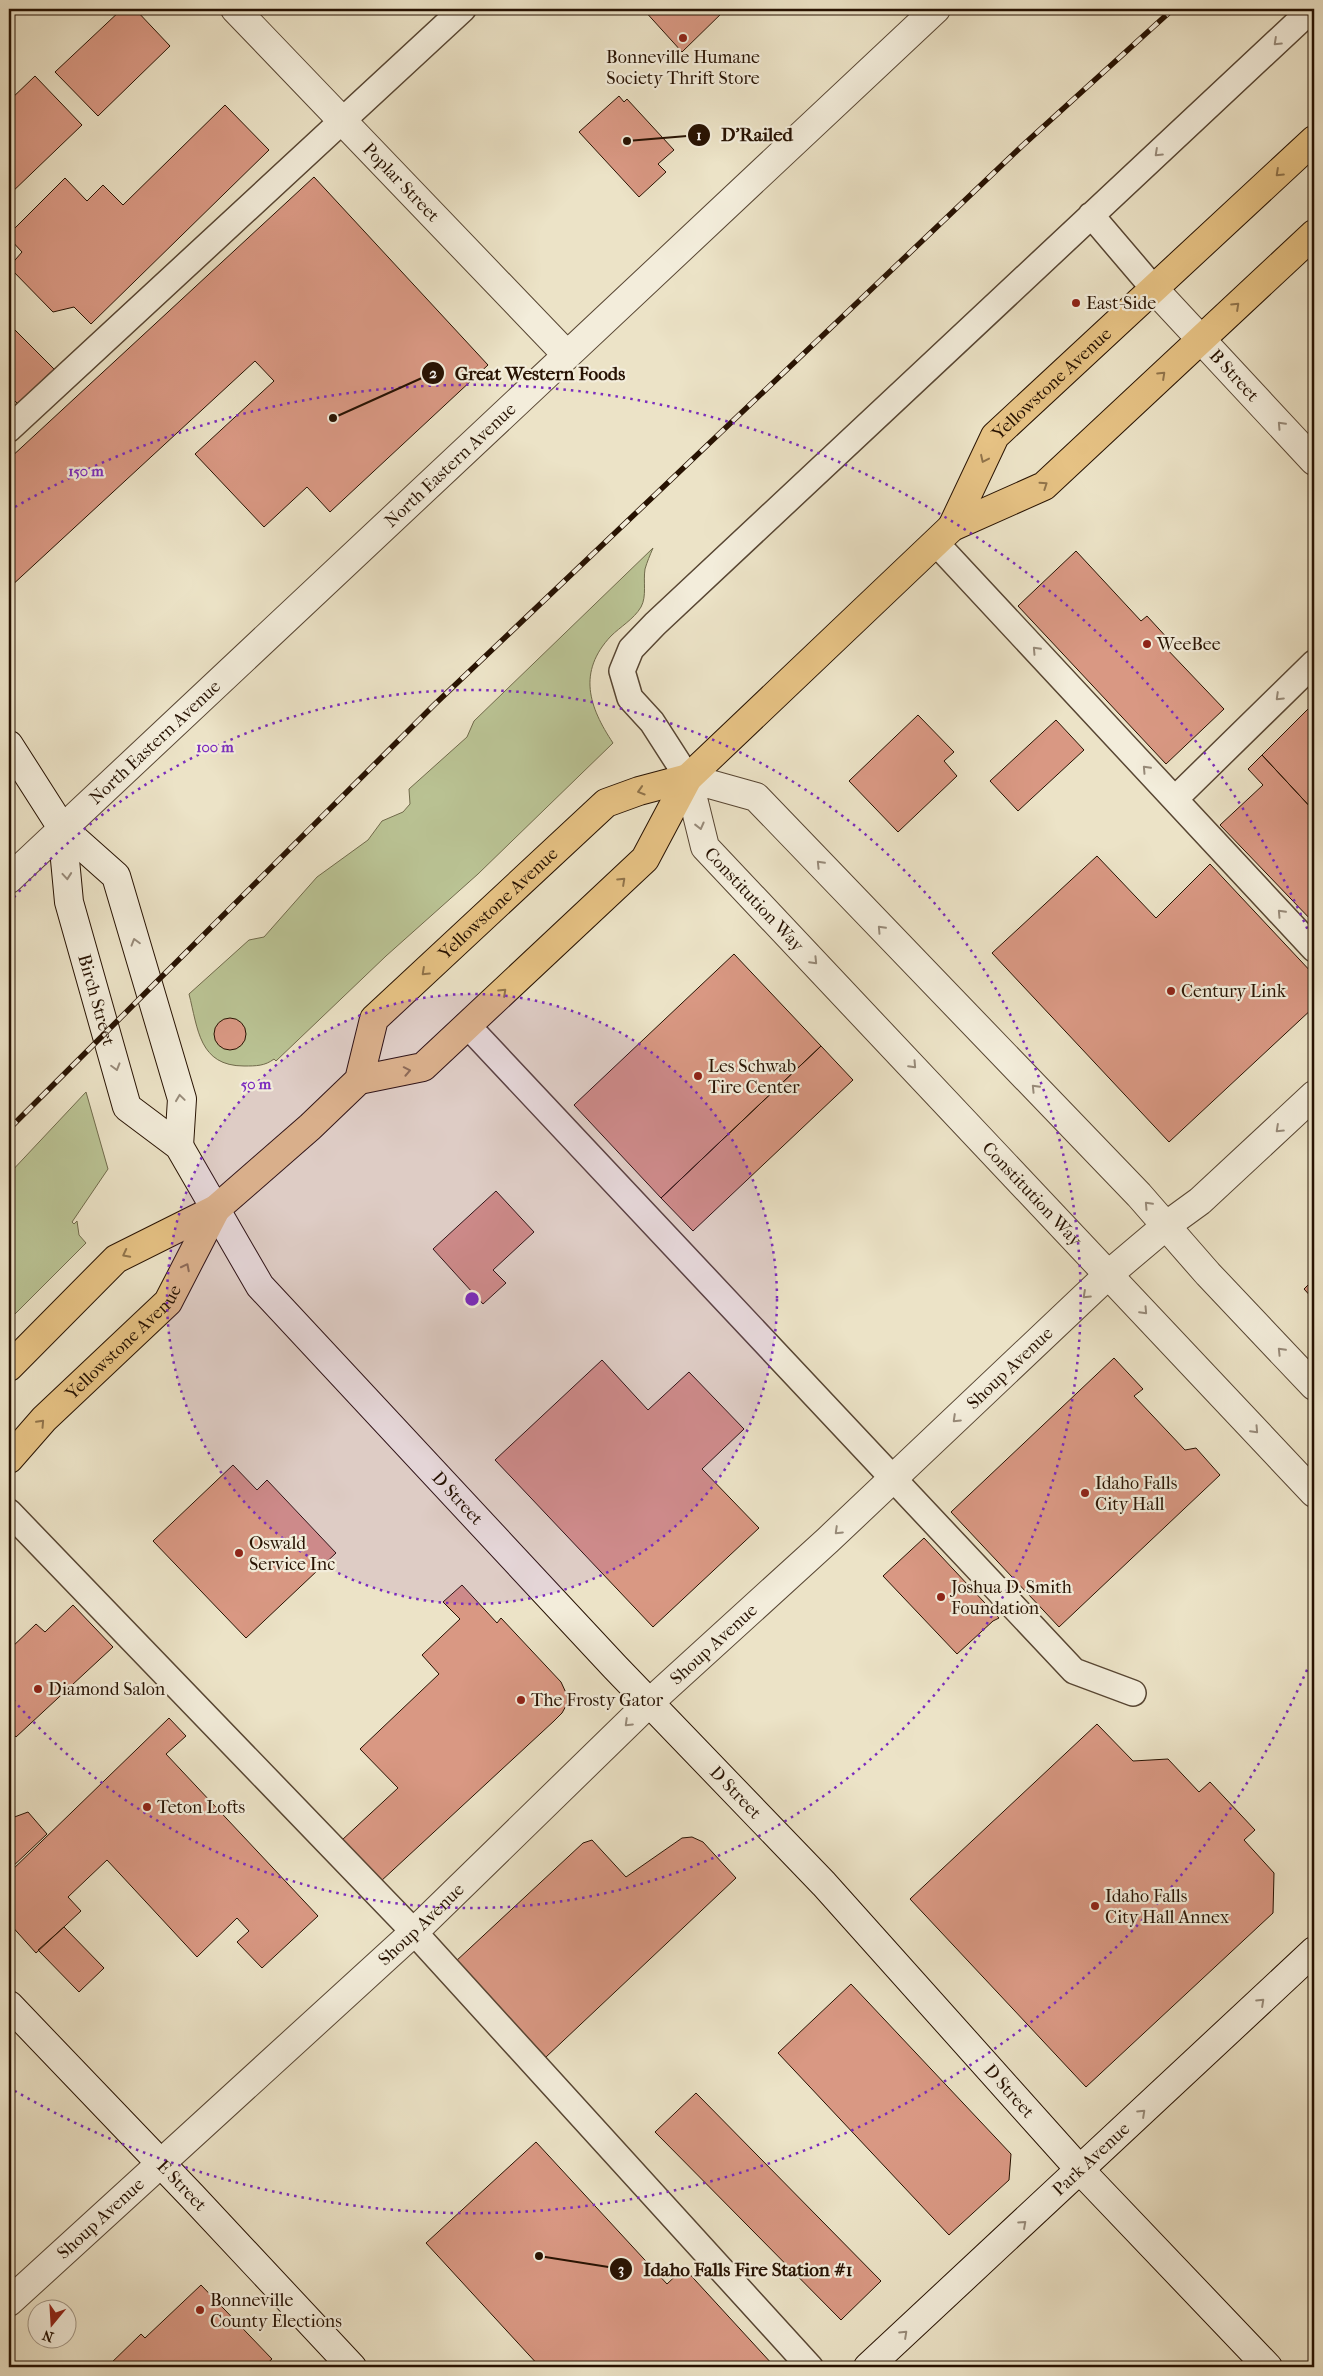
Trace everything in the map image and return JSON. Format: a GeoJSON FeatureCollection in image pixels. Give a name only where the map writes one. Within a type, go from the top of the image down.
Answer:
{"type":"FeatureCollection","features":[{"type":"Feature","properties":{"kind":"highway","name":"Yellowstone Avenue"},"geometry":{"type":"LineString","coordinates":[[944,535],[995,436],[1314,140]]}},
{"type":"Feature","properties":{"kind":"highway","name":"Yellowstone Avenue"},"geometry":{"type":"LineString","coordinates":[[359,1080],[423,1068],[645,859],[688,778],[944,535],[1044,486],[1314,234]]}},
{"type":"Feature","properties":{"kind":"highway","name":"Yellowstone Avenue"},"geometry":{"type":"LineString","coordinates":[[9,1367],[116,1259],[216,1209],[310,1127],[359,1080],[374,1019],[606,803],[639,791],[688,778]]}},
{"type":"Feature","properties":{"kind":"highway","name":"Yellowstone Avenue"},"geometry":{"type":"LineString","coordinates":[[9,1459],[44,1419],[168,1302],[216,1209]]}},
{"type":"Feature","properties":{"kind":"street","name":"Poplar Street"},"geometry":{"type":"LineString","coordinates":[[235,9],[567,355]]}},
{"type":"Feature","properties":{"kind":"street","name":"North Eastern Avenue"},"geometry":{"type":"LineString","coordinates":[[9,880],[62,828],[936,9]]}},
{"type":"Feature","properties":{"kind":"street","name":"B Street"},"geometry":{"type":"LineString","coordinates":[[1154,289],[1314,461]]}},
{"type":"Feature","properties":{"kind":"street","name":"Birch Street"},"geometry":{"type":"LineString","coordinates":[[9,745],[62,828],[116,876],[182,1099],[179,1146]]}},
{"type":"Feature","properties":{"kind":"street"},"geometry":{"type":"LineString","coordinates":[[688,778],[756,797],[1167,1225],[1208,1274],[1314,1386]]}},
{"type":"Feature","properties":{"kind":"street","name":"Constitution Way"},"geometry":{"type":"LineString","coordinates":[[688,778],[705,847],[1314,1493]]}},
{"type":"Feature","properties":{"kind":"street","name":"Birch Street"},"geometry":{"type":"LineString","coordinates":[[62,828],[69,902],[128,1107],[179,1146],[216,1209]]}},
{"type":"Feature","properties":{"kind":"street","name":"Shoup Avenue"},"geometry":{"type":"LineString","coordinates":[[9,2302],[414,1932],[649,1703],[894,1478],[1109,1274],[1167,1225],[1200,1201],[1314,1095]]}},
{"type":"Feature","properties":{"kind":"street","name":"D Street"},"geometry":{"type":"LineString","coordinates":[[216,1209],[260,1286],[649,1703],[824,1884],[1081,2171],[1268,2367]]}},
{"type":"Feature","properties":{"kind":"street","name":"Park Avenue"},"geometry":{"type":"LineString","coordinates":[[868,2367],[1081,2171],[1314,1951]]}},
{"type":"Feature","properties":{"kind":"street","name":"E Street"},"geometry":{"type":"LineString","coordinates":[[9,2005],[352,2367]]}},
{"type":"Feature","properties":{"kind":"lane"},"geometry":{"type":"LineString","coordinates":[[9,429],[463,9]]}},
{"type":"Feature","properties":{"kind":"lane"},"geometry":{"type":"LineString","coordinates":[[688,778],[652,722],[630,698],[622,671],[631,650],[655,624],[1312,9]]}},
{"type":"Feature","properties":{"kind":"lane"},"geometry":{"type":"LineString","coordinates":[[1091,215],[1154,289]]}},
{"type":"Feature","properties":{"kind":"lane"},"geometry":{"type":"LineString","coordinates":[[944,535],[1174,799],[1314,949]]}},
{"type":"Feature","properties":{"kind":"lane"},"geometry":{"type":"LineString","coordinates":[[1174,799],[1314,663]]}},
{"type":"Feature","properties":{"kind":"lane"},"geometry":{"type":"LineString","coordinates":[[467,1025],[1074,1671],[1134,1693]]}},
{"type":"Feature","properties":{"kind":"lane"},"geometry":{"type":"LineString","coordinates":[[9,1512],[414,1932],[810,2367]]}},
{"type":"Feature","properties":{"kind":"green space"},"geometry":{"type":"Polygon","coordinates":[[[653,548],[645,569],[643,603],[631,619],[611,636],[600,649],[590,676],[590,690],[593,703],[613,743],[478,874],[386,956],[276,1061],[274,1059],[256,1066],[244,1066],[218,1060],[209,1052],[198,1032],[189,994],[249,940],[264,937],[317,877],[368,840],[382,821],[403,812],[410,804],[409,789],[467,737],[474,721],[653,548]]]}},
{"type":"Feature","properties":{"kind":"green space"},"geometry":{"type":"Polygon","coordinates":[[[86,1092],[108,1169],[72,1222],[74,1224],[77,1221],[79,1235],[86,1243],[9,1320],[9,1174],[86,1092]]]}},
{"type":"Feature","properties":{"kind":"building"},"geometry":{"type":"Polygon","coordinates":[[[122,9],[135,9],[170,46],[98,116],[55,72],[122,9]]]}},
{"type":"Feature","properties":{"kind":"building","name":"Bonneville Humane Society Thrift Store"},"geometry":{"type":"Polygon","coordinates":[[[643,9],[726,9],[682,52],[643,9]]]}},
{"type":"Feature","properties":{"kind":"building"},"geometry":{"type":"Polygon","coordinates":[[[35,76],[82,125],[9,195],[9,101],[35,76]]]}},
{"type":"Feature","properties":{"kind":"building"},"geometry":{"type":"Polygon","coordinates":[[[619,96],[624,102],[627,99],[674,150],[658,164],[666,172],[639,197],[579,132],[619,96]]]}},
{"type":"Feature","properties":{"kind":"building"},"geometry":{"type":"Polygon","coordinates":[[[225,105],[269,150],[91,324],[74,307],[53,312],[9,267],[22,252],[9,238],[9,234],[65,178],[87,201],[103,185],[123,205],[225,105]]]}},
{"type":"Feature","properties":{"kind":"building"},"geometry":{"type":"Polygon","coordinates":[[[314,177],[488,365],[330,512],[307,487],[264,527],[195,454],[274,381],[255,361],[9,588],[9,459],[314,177]]]}},
{"type":"Feature","properties":{"kind":"building"},"geometry":{"type":"Polygon","coordinates":[[[14,329],[54,369],[18,404],[9,395],[9,334],[14,329]]]}},
{"type":"Feature","properties":{"kind":"building"},"geometry":{"type":"Polygon","coordinates":[[[1076,551],[1141,621],[1147,616],[1170,641],[1164,646],[1224,709],[1166,764],[1018,606],[1076,551]]]}},
{"type":"Feature","properties":{"kind":"building"},"geometry":{"type":"Polygon","coordinates":[[[1314,703],[1314,811],[1262,755],[1314,703]]]}},
{"type":"Feature","properties":{"kind":"building"},"geometry":{"type":"Polygon","coordinates":[[[918,715],[954,752],[944,761],[957,776],[898,832],[849,781],[918,715]]]}},
{"type":"Feature","properties":{"kind":"building"},"geometry":{"type":"Polygon","coordinates":[[[1056,720],[1084,750],[1018,811],[990,781],[1056,720]]]}},
{"type":"Feature","properties":{"kind":"building"},"geometry":{"type":"Polygon","coordinates":[[[1262,755],[1314,811],[1314,923],[1220,825],[1263,785],[1248,769],[1262,755]]]}},
{"type":"Feature","properties":{"kind":"building","name":"Century Link"},"geometry":{"type":"Polygon","coordinates":[[[1097,856],[1156,918],[1210,864],[1314,975],[1314,1007],[1169,1142],[992,953],[1097,856]]]}},
{"type":"Feature","properties":{"kind":"building","name":"Les Schwab Tire Center"},"geometry":{"type":"Polygon","coordinates":[[[734,954],[821,1046],[661,1198],[574,1105],[734,954]]]}},
{"type":"Feature","properties":{"kind":"building"},"geometry":{"type":"Polygon","coordinates":[[[230,1018],[236,1019],[241,1023],[245,1028],[245,1040],[241,1045],[236,1049],[230,1050],[224,1049],[219,1045],[215,1040],[214,1034],[215,1028],[219,1023],[224,1019],[230,1018]]]}},
{"type":"Feature","properties":{"kind":"building"},"geometry":{"type":"Polygon","coordinates":[[[821,1046],[853,1080],[693,1231],[661,1198],[821,1046]]]}},
{"type":"Feature","properties":{"kind":"building"},"geometry":{"type":"Polygon","coordinates":[[[496,1191],[534,1232],[493,1270],[506,1283],[483,1304],[433,1249],[496,1191]]]}},
{"type":"Feature","properties":{"kind":"building"},"geometry":{"type":"Polygon","coordinates":[[[1314,1279],[1314,1300],[1304,1289],[1314,1279]]]}},
{"type":"Feature","properties":{"kind":"building","name":"Idaho Falls City Hall"},"geometry":{"type":"Polygon","coordinates":[[[1114,1358],[1143,1389],[1134,1396],[1185,1450],[1196,1448],[1220,1475],[1059,1627],[951,1512],[1114,1358]]]}},
{"type":"Feature","properties":{"kind":"building"},"geometry":{"type":"Polygon","coordinates":[[[602,1360],[648,1410],[689,1372],[744,1429],[702,1469],[759,1528],[653,1627],[495,1460],[602,1360]]]}},
{"type":"Feature","properties":{"kind":"building"},"geometry":{"type":"Polygon","coordinates":[[[233,1465],[257,1490],[267,1480],[336,1553],[246,1638],[153,1541],[233,1465]]]}},
{"type":"Feature","properties":{"kind":"building","name":"Joshua D. Smith Foundation"},"geometry":{"type":"Polygon","coordinates":[[[924,1538],[999,1618],[993,1621],[957,1654],[883,1576],[924,1538]]]}},
{"type":"Feature","properties":{"kind":"building"},"geometry":{"type":"Polygon","coordinates":[[[462,1585],[497,1623],[501,1618],[561,1682],[567,1695],[567,1704],[554,1721],[380,1882],[342,1840],[398,1788],[360,1749],[439,1674],[422,1655],[460,1619],[443,1602],[462,1585]]]}},
{"type":"Feature","properties":{"kind":"building","name":"Diamond Salon"},"geometry":{"type":"Polygon","coordinates":[[[73,1605],[113,1647],[16,1737],[9,1729],[9,1650],[36,1624],[45,1632],[73,1605]]]}},
{"type":"Feature","properties":{"kind":"building","name":"Teton Lofts"},"geometry":{"type":"Polygon","coordinates":[[[169,1718],[186,1736],[166,1754],[318,1916],[262,1968],[237,1942],[249,1931],[237,1918],[197,1957],[107,1860],[68,1897],[81,1911],[36,1953],[9,1923],[9,1873],[169,1718]]]}},
{"type":"Feature","properties":{"kind":"building","name":"Idaho Falls City Hall Annex"},"geometry":{"type":"Polygon","coordinates":[[[1097,1724],[1133,1761],[1168,1759],[1199,1792],[1210,1782],[1255,1830],[1244,1840],[1274,1873],[1273,1913],[1086,2087],[910,1899],[1097,1724]]]}},
{"type":"Feature","properties":{"kind":"building"},"geometry":{"type":"Polygon","coordinates":[[[28,1812],[47,1834],[9,1870],[9,1819],[28,1812]]]}},
{"type":"Feature","properties":{"kind":"building"},"geometry":{"type":"Polygon","coordinates":[[[692,1837],[703,1842],[736,1878],[546,2057],[455,1962],[583,1843],[592,1840],[626,1877],[682,1838],[692,1837]]]}},
{"type":"Feature","properties":{"kind":"building"},"geometry":{"type":"Polygon","coordinates":[[[64,1927],[104,1968],[79,1992],[38,1950],[64,1927]]]}},
{"type":"Feature","properties":{"kind":"building"},"geometry":{"type":"Polygon","coordinates":[[[851,1984],[1011,2154],[1009,2180],[949,2235],[778,2053],[851,1984]]]}},
{"type":"Feature","properties":{"kind":"building"},"geometry":{"type":"Polygon","coordinates":[[[696,2093],[881,2281],[841,2320],[655,2132],[696,2093]]]}},
{"type":"Feature","properties":{"kind":"building"},"geometry":{"type":"Polygon","coordinates":[[[536,2142],[667,2284],[684,2268],[773,2365],[771,2367],[540,2367],[426,2243],[536,2142]]]}},
{"type":"Feature","properties":{"kind":"building","name":"Bonneville County Elections"},"geometry":{"type":"Polygon","coordinates":[[[201,2285],[272,2359],[263,2367],[107,2367],[141,2334],[145,2338],[201,2285]]]}},
{"type":"Feature","properties":{"kind":"railway"},"geometry":{"type":"LineString","coordinates":[[9,1129],[434,705],[1022,146],[1173,9]]}},
{"type":"Feature","properties":{"kind":"place","name":"Bonneville Humane Society Thrift Store"},"geometry":{"type":"Point","coordinates":[683,38]}},
{"type":"Feature","properties":{"kind":"place","name":"D'Railed"},"geometry":{"type":"Point","coordinates":[627,141]}},
{"type":"Feature","properties":{"kind":"place","name":"East-Side"},"geometry":{"type":"Point","coordinates":[1076,303]}},
{"type":"Feature","properties":{"kind":"place","name":"Great Western Foods"},"geometry":{"type":"Point","coordinates":[333,418]}},
{"type":"Feature","properties":{"kind":"place","name":"WeeBee"},"geometry":{"type":"Point","coordinates":[1147,644]}},
{"type":"Feature","properties":{"kind":"place","name":"Century Link"},"geometry":{"type":"Point","coordinates":[1171,991]}},
{"type":"Feature","properties":{"kind":"place","name":"Les Schwab Tire Center"},"geometry":{"type":"Point","coordinates":[698,1076]}},
{"type":"Feature","properties":{"kind":"place","name":"Idaho Falls City Hall"},"geometry":{"type":"Point","coordinates":[1085,1493]}},
{"type":"Feature","properties":{"kind":"place","name":"Oswald Service Inc"},"geometry":{"type":"Point","coordinates":[239,1553]}},
{"type":"Feature","properties":{"kind":"place","name":"Joshua D. Smith Foundation"},"geometry":{"type":"Point","coordinates":[941,1597]}},
{"type":"Feature","properties":{"kind":"place","name":"Diamond Salon"},"geometry":{"type":"Point","coordinates":[38,1689]}},
{"type":"Feature","properties":{"kind":"place","name":"The Frosty Gator"},"geometry":{"type":"Point","coordinates":[521,1700]}},
{"type":"Feature","properties":{"kind":"place","name":"Teton Lofts"},"geometry":{"type":"Point","coordinates":[147,1807]}},
{"type":"Feature","properties":{"kind":"place","name":"Idaho Falls City Hall Annex"},"geometry":{"type":"Point","coordinates":[1095,1906]}},
{"type":"Feature","properties":{"kind":"place","name":"Idaho Falls Fire Station #1"},"geometry":{"type":"Point","coordinates":[539,2256]}},
{"type":"Feature","properties":{"kind":"place","name":"Bonneville County Elections"},"geometry":{"type":"Point","coordinates":[200,2310]}}]}
